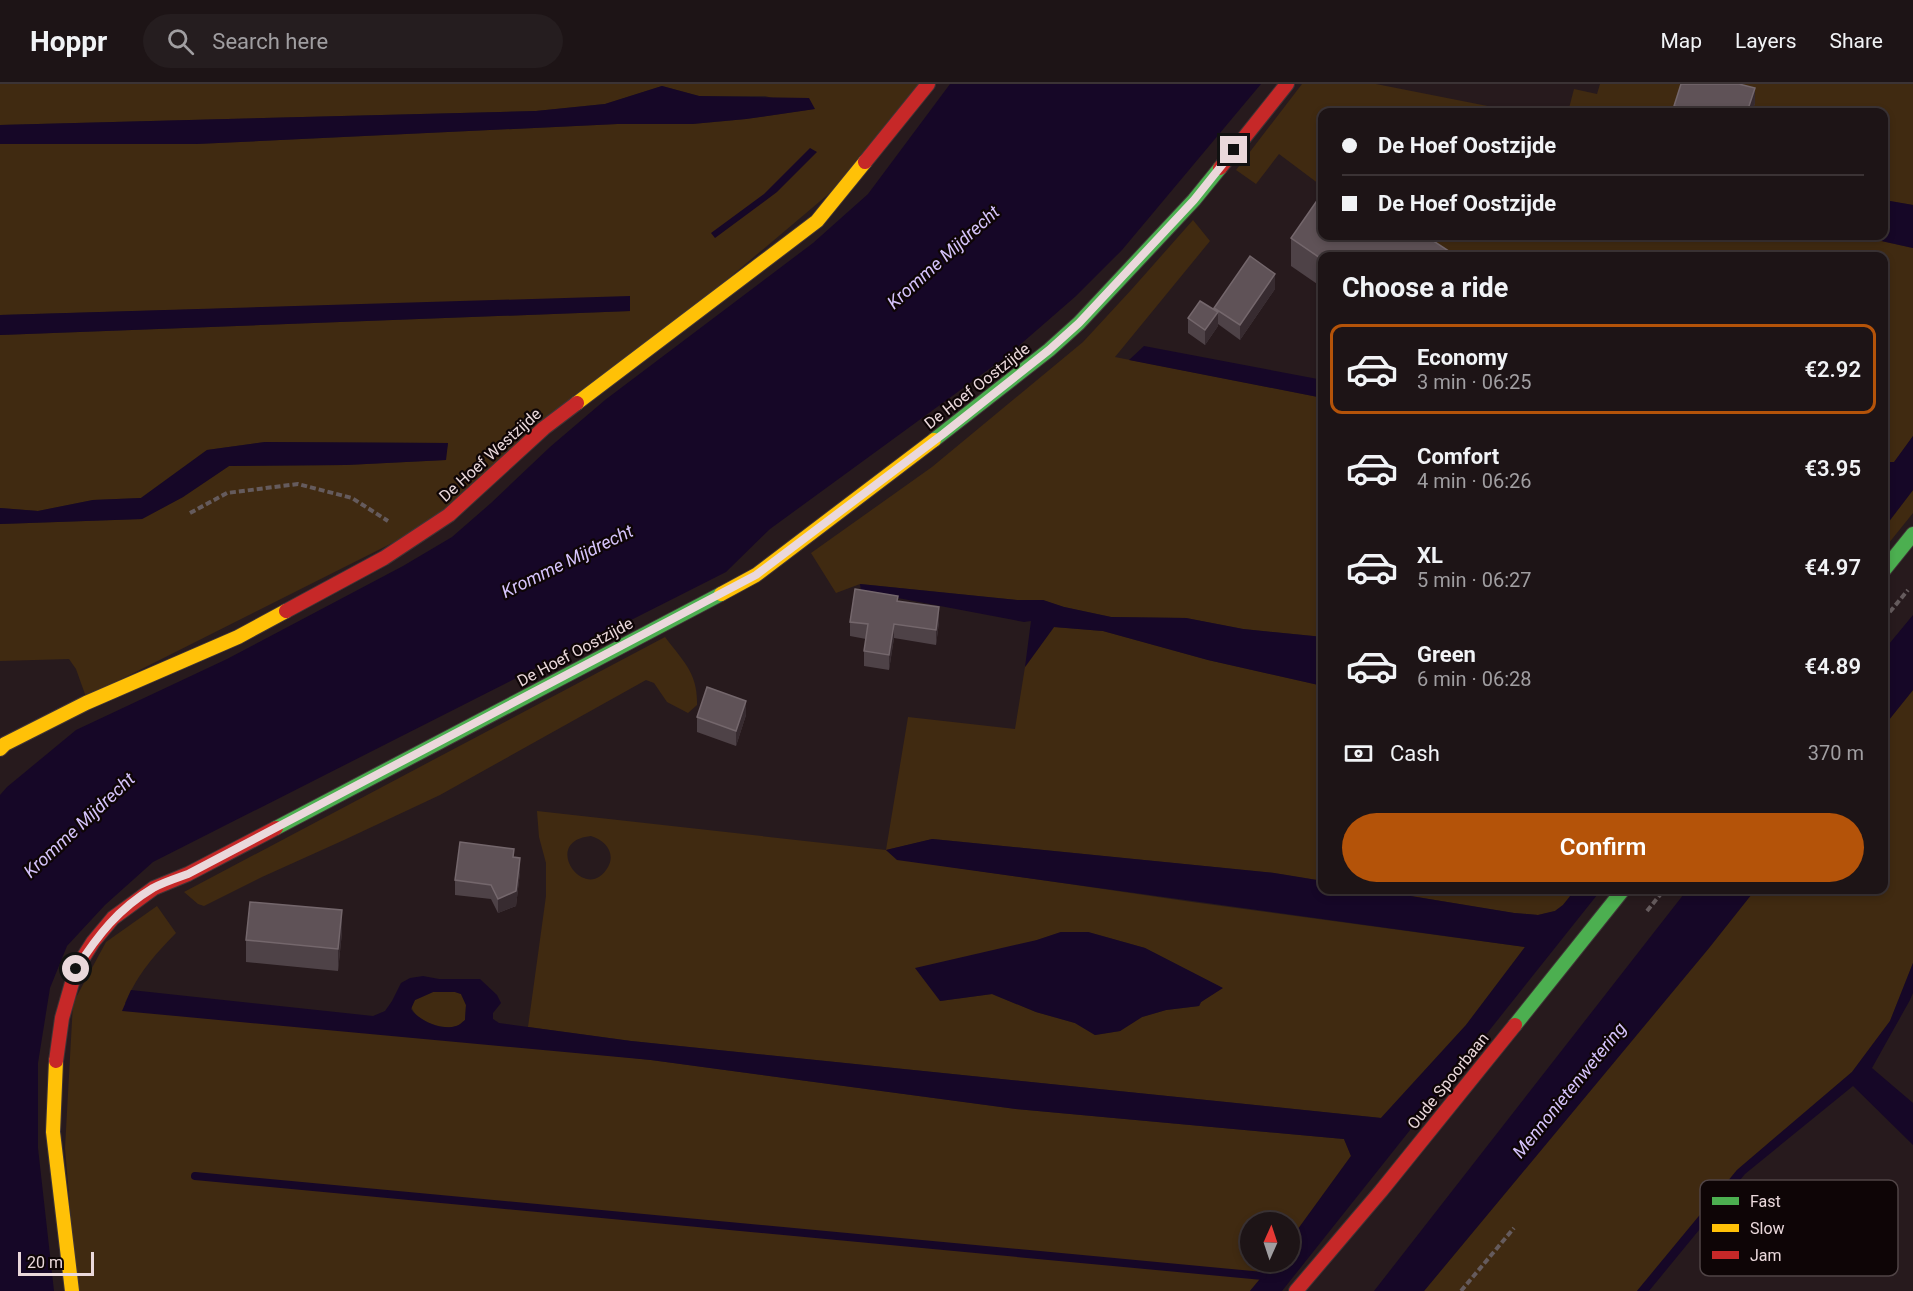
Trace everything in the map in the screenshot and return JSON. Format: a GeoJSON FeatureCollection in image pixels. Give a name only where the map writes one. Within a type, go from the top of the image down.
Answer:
{"type":"FeatureCollection","features":[{"type":"Feature","properties":{"kind":"street","name":"De Hoef Westzijde"},"geometry":{"type":"LineString","coordinates":[[0,749],[5,744],[86,703],[238,637],[384,558],[449,514],[544,428],[817,221],[928,84]]}},
{"type":"Feature","properties":{"kind":"street","name":"De Hoef Oostzijde"},"geometry":{"type":"LineString","coordinates":[[72,1291],[53,1132],[56,1063],[62,1018],[76,969],[93,942],[113,918],[154,888],[188,874],[756,575],[943,434],[1049,350],[1079,323],[1194,200],[1287,84]]}},
{"type":"Feature","properties":{"kind":"street"},"geometry":{"type":"LineString","coordinates":[[1888,565],[1913,534]]}},
{"type":"Feature","properties":{"kind":"street","name":"Oude Spoorbaan"},"geometry":{"type":"LineString","coordinates":[[1296,1291],[1381,1191],[1620,894]]}},
{"type":"Feature","properties":{"kind":"path"},"geometry":{"type":"LineString","coordinates":[[190,513],[227,493],[298,484],[352,498],[384,518]]}},
{"type":"Feature","properties":{"kind":"path"},"geometry":{"type":"LineString","coordinates":[[1888,614],[1913,584]]}},
{"type":"Feature","properties":{"kind":"path"},"geometry":{"type":"LineString","coordinates":[[1461,1291],[1514,1228]]}},
{"type":"Feature","properties":{"kind":"shaded area"},"geometry":{"type":"Polygon","coordinates":[[[0,84],[919,84],[857,170],[448,515],[86,697],[76,669],[69,659],[0,661],[0,524],[142,519],[183,497],[229,466],[346,465],[445,460],[448,443],[265,442],[207,450],[141,498],[93,500],[38,511],[0,508],[0,335],[630,311],[630,297],[0,315],[0,144],[196,144],[617,124],[692,124],[814,109],[765,96],[699,96],[662,86],[605,104],[536,111],[0,125],[0,84]]]}},
{"type":"Feature","properties":{"kind":"shaded area"},"geometry":{"type":"Polygon","coordinates":[[[1302,84],[1376,84],[1498,108],[1318,108],[1318,183],[1279,154],[1256,184],[1236,170],[1302,84]]]}},
{"type":"Feature","properties":{"kind":"shaded area"},"geometry":{"type":"Polygon","coordinates":[[[1600,84],[1913,84],[1913,205],[1888,201],[1888,108],[1569,108],[1574,89],[1597,94],[1600,84]]]}},
{"type":"Feature","properties":{"kind":"shaded area"},"geometry":{"type":"Polygon","coordinates":[[[1193,220],[1210,241],[1115,357],[1318,397],[1318,636],[1243,629],[1186,618],[1111,617],[1043,600],[1017,600],[860,584],[836,593],[811,553],[932,467],[1083,342],[1193,220]]]}},
{"type":"Feature","properties":{"kind":"shaded area"},"geometry":{"type":"Polygon","coordinates":[[[1393,240],[1877,240],[1913,248],[1913,436],[1894,463],[1888,462],[1888,252],[1410,252],[1393,240]]]}},
{"type":"Feature","properties":{"kind":"shaded area"},"geometry":{"type":"Polygon","coordinates":[[[1913,490],[1913,513],[1888,544],[1888,523],[1913,490]]]}},
{"type":"Feature","properties":{"kind":"shaded area"},"geometry":{"type":"Polygon","coordinates":[[[1054,627],[1103,631],[1208,660],[1318,685],[1318,880],[1274,873],[933,839],[886,850],[908,717],[1015,729],[1025,667],[1054,627]]]}},
{"type":"Feature","properties":{"kind":"shaded area"},"geometry":{"type":"Polygon","coordinates":[[[665,637],[688,668],[695,684],[697,705],[688,713],[667,702],[654,683],[646,680],[440,795],[204,906],[198,904],[184,892],[665,637]]]}},
{"type":"Feature","properties":{"kind":"shaded area"},"geometry":{"type":"Polygon","coordinates":[[[1913,690],[1913,963],[1890,1021],[1852,1072],[1737,1170],[1729,1180],[1700,1180],[1700,1215],[1637,1291],[1424,1291],[1752,894],[1888,894],[1888,721],[1913,690]]]}},
{"type":"Feature","properties":{"kind":"shaded area"},"geometry":{"type":"Polygon","coordinates":[[[537,811],[886,850],[897,859],[1525,947],[1466,1025],[1381,1118],[631,1041],[528,1027],[546,896],[546,863],[539,837],[537,811]],[[591,836],[576,840],[569,848],[568,858],[572,868],[579,876],[589,879],[599,877],[608,867],[611,857],[605,844],[591,836]],[[1061,932],[1037,940],[940,1001],[992,994],[1036,1012],[1075,1023],[1095,1035],[1120,1031],[1142,1017],[1166,1010],[1199,1006],[1201,1002],[1222,988],[1145,948],[1088,932],[1061,932]]]}},
{"type":"Feature","properties":{"kind":"shaded area"},"geometry":{"type":"Polygon","coordinates":[[[1398,894],[1572,894],[1555,911],[1538,915],[1398,894]]]}},
{"type":"Feature","properties":{"kind":"shaded area"},"geometry":{"type":"Polygon","coordinates":[[[157,906],[176,933],[147,965],[125,1003],[651,1060],[1016,1109],[1344,1139],[1351,1156],[1300,1226],[1300,1212],[1240,1212],[1240,1272],[1266,1272],[1250,1291],[77,1291],[65,1148],[73,1003],[106,942],[157,906]]]}},
{"type":"Feature","properties":{"kind":"shaded area"},"geometry":{"type":"Polygon","coordinates":[[[433,992],[461,994],[466,1005],[465,1020],[457,1026],[444,1027],[423,1020],[417,1015],[411,1005],[415,1000],[433,992]]]}},
{"type":"Feature","properties":{"kind":"water","name":"Kromme Mijdrecht"},"geometry":{"type":"Polygon","coordinates":[[[950,84],[1261,84],[1122,250],[1076,296],[1007,356],[770,529],[726,572],[153,862],[105,905],[67,946],[50,988],[38,1063],[38,1148],[54,1291],[0,1291],[0,795],[76,730],[227,659],[403,566],[452,537],[605,400],[813,243],[868,194],[950,84]]]}},
{"type":"Feature","properties":{"kind":"water"},"geometry":{"type":"Polygon","coordinates":[[[662,86],[699,96],[809,98],[815,109],[692,124],[617,124],[196,144],[0,144],[0,125],[536,111],[605,104],[662,86]]]}},
{"type":"Feature","properties":{"kind":"water"},"geometry":{"type":"Polygon","coordinates":[[[810,148],[817,152],[777,192],[715,238],[711,233],[764,194],[810,148]]]}},
{"type":"Feature","properties":{"kind":"water"},"geometry":{"type":"Polygon","coordinates":[[[1888,201],[1913,205],[1913,248],[1877,240],[1888,240],[1888,201]]]}},
{"type":"Feature","properties":{"kind":"water"},"geometry":{"type":"Polygon","coordinates":[[[630,296],[630,311],[0,335],[0,315],[630,296]]]}},
{"type":"Feature","properties":{"kind":"water"},"geometry":{"type":"Polygon","coordinates":[[[1144,346],[1318,379],[1318,397],[1129,360],[1144,346]]]}},
{"type":"Feature","properties":{"kind":"water"},"geometry":{"type":"Polygon","coordinates":[[[1913,436],[1913,490],[1888,523],[1888,462],[1894,462],[1913,436]]]}},
{"type":"Feature","properties":{"kind":"water"},"geometry":{"type":"Polygon","coordinates":[[[265,442],[448,443],[446,460],[346,465],[229,466],[183,497],[142,519],[0,524],[0,508],[38,511],[93,500],[141,498],[207,450],[265,442]]]}},
{"type":"Feature","properties":{"kind":"water"},"geometry":{"type":"Polygon","coordinates":[[[860,584],[1017,600],[1043,600],[1111,617],[1186,618],[1243,629],[1318,636],[1318,685],[1208,660],[1103,631],[1054,627],[1025,667],[1031,621],[1024,622],[861,591],[860,584]]]}},
{"type":"Feature","properties":{"kind":"water"},"geometry":{"type":"Polygon","coordinates":[[[1913,615],[1913,690],[1888,721],[1888,645],[1913,615]]]}},
{"type":"Feature","properties":{"kind":"water"},"geometry":{"type":"Polygon","coordinates":[[[932,839],[1274,873],[1318,880],[1318,894],[1398,894],[1538,915],[1555,911],[1572,894],[1598,894],[1300,1268],[1300,1226],[1351,1156],[1344,1139],[1016,1109],[651,1060],[122,1011],[131,990],[373,1016],[385,1011],[401,983],[410,978],[423,976],[439,979],[480,979],[497,995],[501,1003],[493,1013],[493,1019],[499,1023],[631,1041],[1381,1118],[1466,1025],[1525,947],[897,860],[886,850],[932,839]],[[433,992],[415,1000],[411,1009],[431,1024],[450,1027],[457,1026],[465,1020],[466,1005],[461,994],[433,992]]]}},
{"type":"Feature","properties":{"kind":"water","name":"Mennonietenwetering"},"geometry":{"type":"Polygon","coordinates":[[[1684,894],[1752,894],[1424,1291],[1374,1291],[1684,894]]]}},
{"type":"Feature","properties":{"kind":"water"},"geometry":{"type":"Polygon","coordinates":[[[1061,932],[1088,932],[1145,948],[1223,988],[1201,1002],[1199,1006],[1166,1010],[1142,1017],[1120,1031],[1095,1035],[1075,1023],[1036,1012],[992,994],[940,1001],[915,968],[1037,940],[1061,932]]]}},
{"type":"Feature","properties":{"kind":"water"},"geometry":{"type":"Polygon","coordinates":[[[1913,963],[1913,993],[1872,1068],[1913,1103],[1913,1145],[1853,1086],[1740,1180],[1729,1180],[1737,1170],[1852,1072],[1890,1021],[1913,963]]]}},
{"type":"Feature","properties":{"kind":"water"},"geometry":{"type":"Polygon","coordinates":[[[1700,1215],[1700,1229],[1649,1291],[1637,1291],[1700,1215]]]}},
{"type":"Feature","properties":{"kind":"water"},"geometry":{"type":"Polygon","coordinates":[[[1266,1272],[1297,1272],[1282,1291],[1250,1291],[1266,1272]]]}},
{"type":"Feature","properties":{"kind":"building"},"geometry":{"type":"Polygon","coordinates":[[[1681,84],[1739,84],[1755,88],[1748,108],[1674,106],[1681,84]]]}},
{"type":"Feature","properties":{"kind":"building"},"geometry":{"type":"Polygon","coordinates":[[[1318,199],[1318,240],[1432,240],[1450,252],[1318,252],[1318,257],[1291,238],[1318,199]]]}},
{"type":"Feature","properties":{"kind":"building"},"geometry":{"type":"Polygon","coordinates":[[[1250,256],[1275,274],[1240,325],[1214,308],[1250,256]]]}},
{"type":"Feature","properties":{"kind":"building"},"geometry":{"type":"Polygon","coordinates":[[[1200,301],[1218,312],[1205,330],[1188,318],[1200,301]]]}},
{"type":"Feature","properties":{"kind":"building"},"geometry":{"type":"Polygon","coordinates":[[[855,589],[898,596],[897,601],[939,607],[936,630],[894,624],[889,655],[864,651],[868,624],[850,622],[855,589]]]}},
{"type":"Feature","properties":{"kind":"building"},"geometry":{"type":"Polygon","coordinates":[[[707,687],[746,701],[736,731],[697,717],[707,687]]]}},
{"type":"Feature","properties":{"kind":"building"},"geometry":{"type":"Polygon","coordinates":[[[460,842],[514,849],[513,857],[520,858],[516,891],[498,899],[491,885],[455,880],[460,842]]]}},
{"type":"Feature","properties":{"kind":"building"},"geometry":{"type":"Polygon","coordinates":[[[250,902],[342,910],[338,949],[246,940],[250,902]]]}},
{"type":"Feature","properties":{"kind":"waterway"},"geometry":{"type":"LineString","coordinates":[[195,1176],[1263,1276]]}},
{"type":"Feature","properties":{"kind":"traffic: fast"},"geometry":{"type":"LineString","coordinates":[[934,440],[1049,350],[1079,323],[1194,200],[1220,168]]}},
{"type":"Feature","properties":{"kind":"traffic: fast"},"geometry":{"type":"LineString","coordinates":[[1888,565],[1913,534]]}},
{"type":"Feature","properties":{"kind":"traffic: fast"},"geometry":{"type":"LineString","coordinates":[[276,828],[721,594]]}},
{"type":"Feature","properties":{"kind":"traffic: fast"},"geometry":{"type":"LineString","coordinates":[[1515,1025],[1620,894]]}},
{"type":"Feature","properties":{"kind":"traffic: slow"},"geometry":{"type":"LineString","coordinates":[[577,403],[817,221],[865,162]]}},
{"type":"Feature","properties":{"kind":"traffic: slow"},"geometry":{"type":"LineString","coordinates":[[721,594],[756,575],[934,440]]}},
{"type":"Feature","properties":{"kind":"traffic: slow"},"geometry":{"type":"LineString","coordinates":[[0,749],[5,744],[86,703],[238,637],[286,611]]}},
{"type":"Feature","properties":{"kind":"traffic: slow"},"geometry":{"type":"LineString","coordinates":[[56,1061],[53,1132],[72,1291]]}},
{"type":"Feature","properties":{"kind":"traffic: jam"},"geometry":{"type":"LineString","coordinates":[[865,162],[928,84]]}},
{"type":"Feature","properties":{"kind":"traffic: jam"},"geometry":{"type":"LineString","coordinates":[[1220,168],[1287,84]]}},
{"type":"Feature","properties":{"kind":"traffic: jam"},"geometry":{"type":"LineString","coordinates":[[286,611],[384,558],[449,515],[544,428],[577,403]]}},
{"type":"Feature","properties":{"kind":"traffic: jam"},"geometry":{"type":"LineString","coordinates":[[56,1061],[62,1018],[76,969],[93,942],[113,918],[154,888],[188,874],[276,828]]}},
{"type":"Feature","properties":{"kind":"traffic: jam"},"geometry":{"type":"LineString","coordinates":[[1296,1291],[1381,1191],[1515,1025]]}},
{"type":"Feature","properties":{"kind":"route"},"geometry":{"type":"LineString","coordinates":[[76,969],[93,942],[113,918],[154,888],[188,874],[756,575],[943,434],[1049,350],[1079,323],[1194,200],[1234,150]]}}]}
